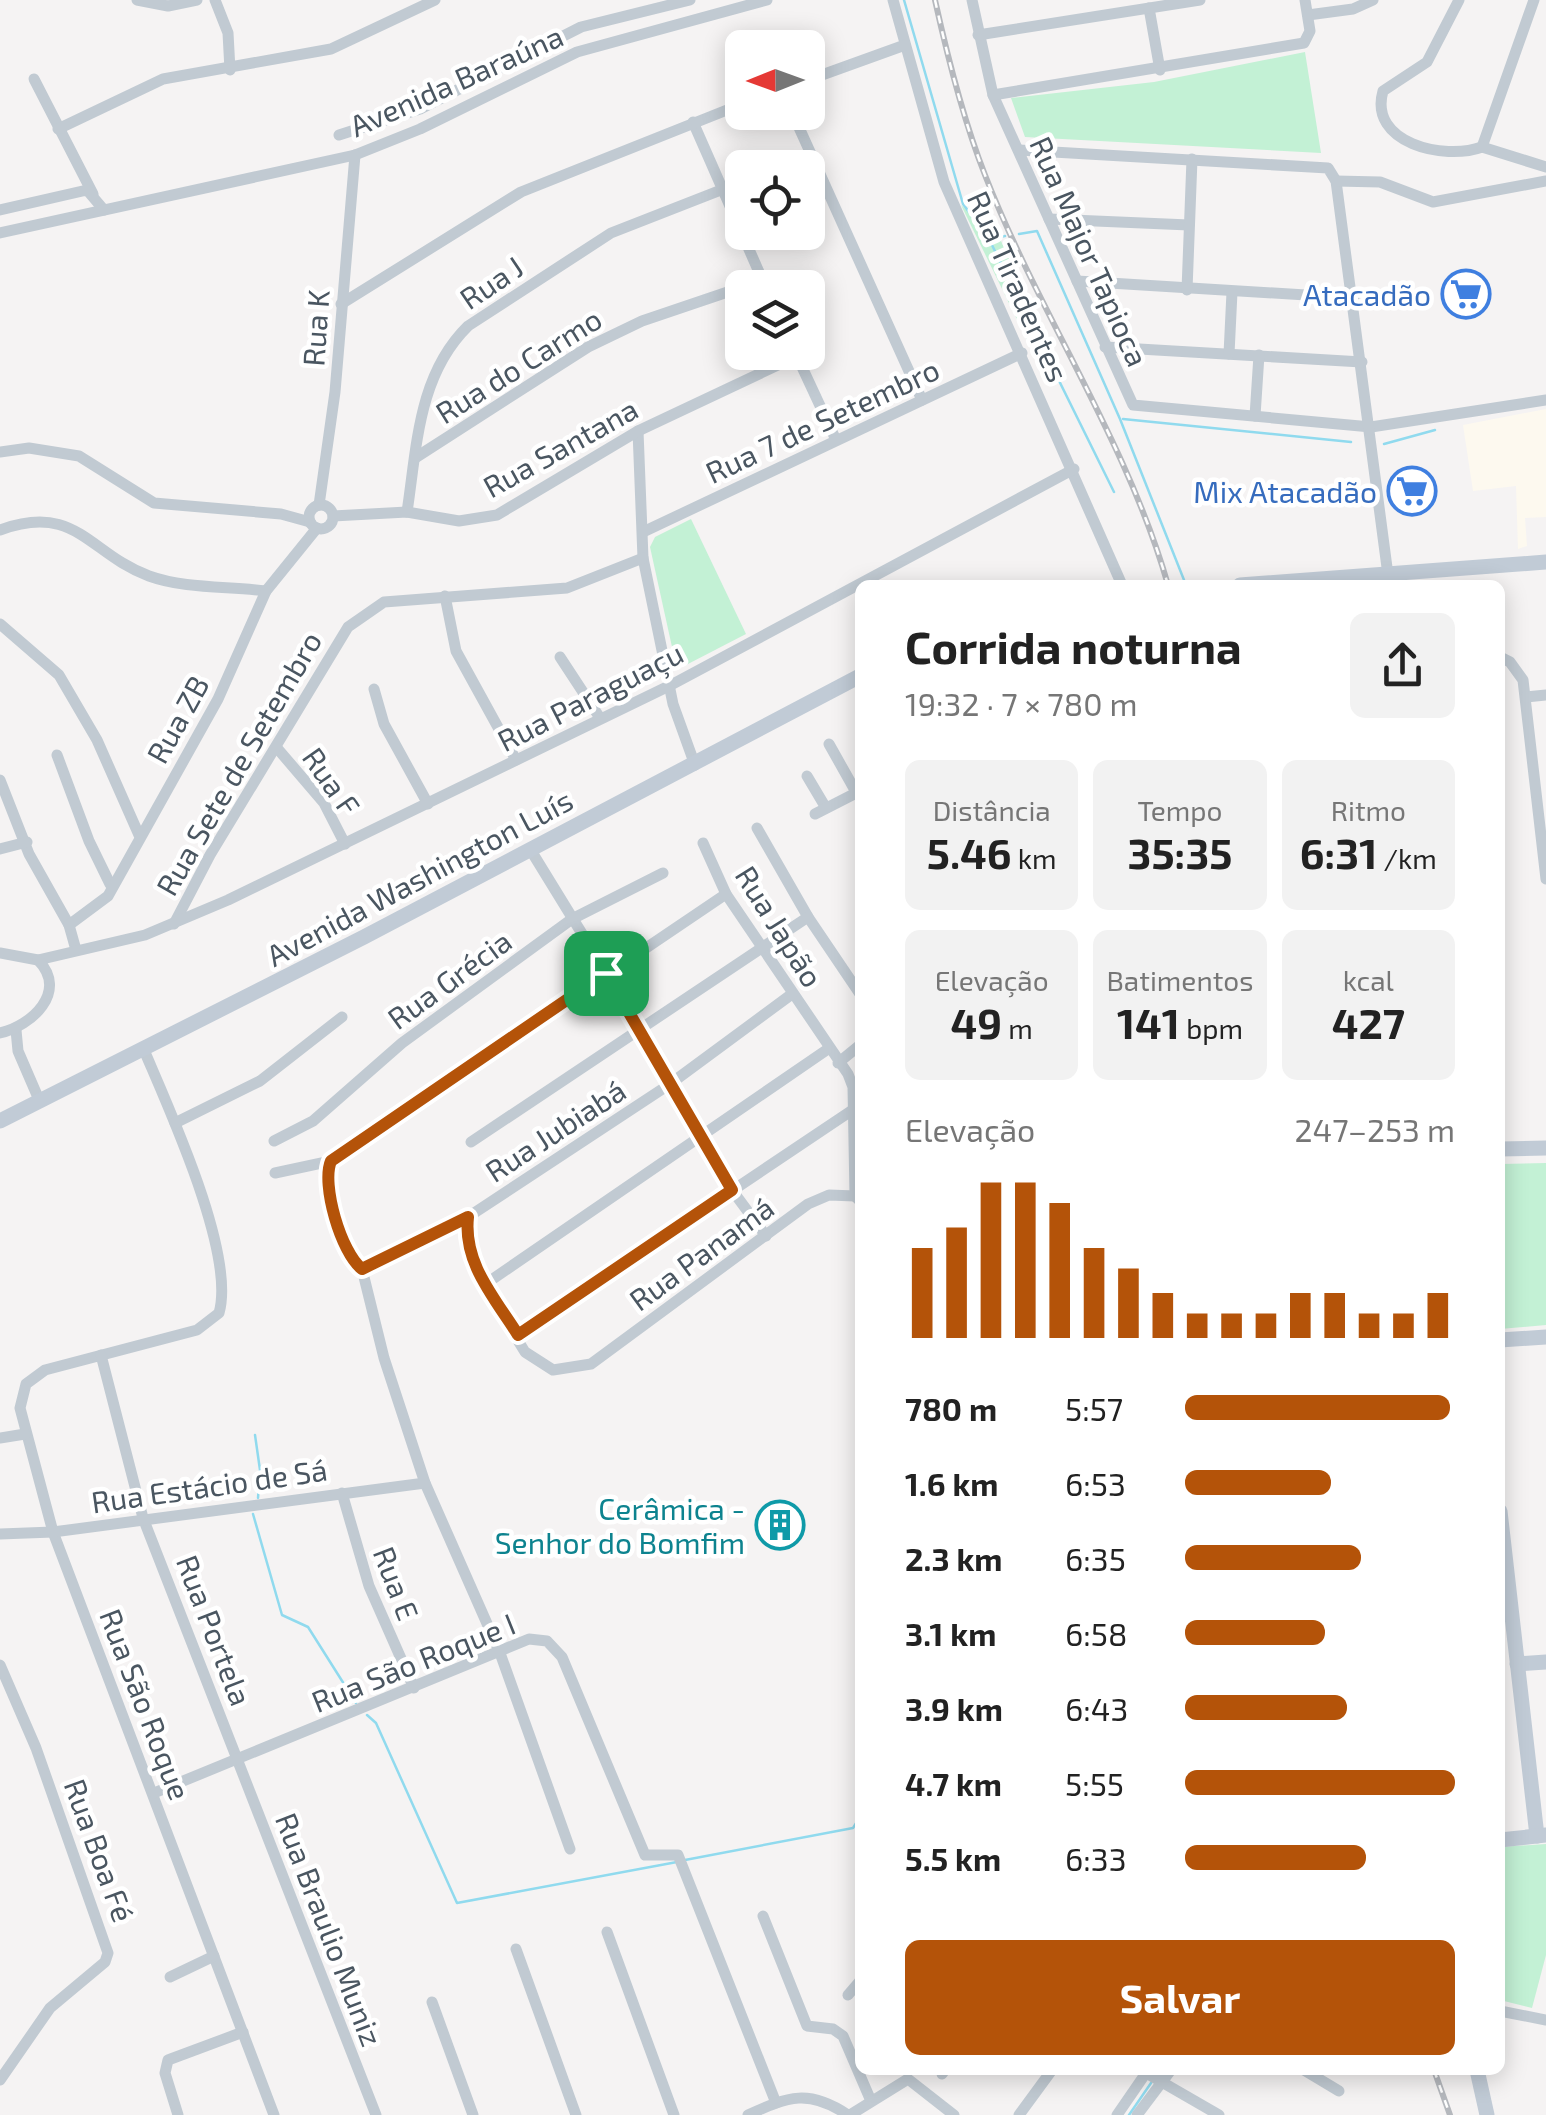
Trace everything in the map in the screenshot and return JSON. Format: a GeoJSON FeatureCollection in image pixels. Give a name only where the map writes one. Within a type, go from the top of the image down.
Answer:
{"type":"FeatureCollection","features":[{"type":"Feature","properties":{"kind":"main road"},"geometry":{"type":"LineString","coordinates":[[1388,580],[1546,562]]}},
{"type":"Feature","properties":{"kind":"main road","name":"Avenida Washington Luís"},"geometry":{"type":"LineString","coordinates":[[0,1122],[855,679]]}},
{"type":"Feature","properties":{"kind":"main road"},"geometry":{"type":"LineString","coordinates":[[1505,1149],[1546,1148]]}},
{"type":"Feature","properties":{"kind":"main road"},"geometry":{"type":"LineString","coordinates":[[1505,1340],[1546,1338]]}},
{"type":"Feature","properties":{"kind":"main road"},"geometry":{"type":"LineString","coordinates":[[1505,1607],[1508,1664],[1541,1836],[1505,1840]]}},
{"type":"Feature","properties":{"kind":"main road"},"geometry":{"type":"LineString","coordinates":[[1508,1664],[1546,1662]]}},
{"type":"Feature","properties":{"kind":"main road"},"geometry":{"type":"LineString","coordinates":[[1478,2075],[1487,2115]]}},
{"type":"Feature","properties":{"kind":"street"},"geometry":{"type":"LineString","coordinates":[[137,0],[168,6],[197,0]]}},
{"type":"Feature","properties":{"kind":"street"},"geometry":{"type":"LineString","coordinates":[[214,0],[228,32],[230,70]]}},
{"type":"Feature","properties":{"kind":"street"},"geometry":{"type":"LineString","coordinates":[[58,129],[154,82],[331,49],[435,0]]}},
{"type":"Feature","properties":{"kind":"street"},"geometry":{"type":"LineString","coordinates":[[339,135],[420,110],[582,27],[644,5],[690,0]]}},
{"type":"Feature","properties":{"kind":"street","name":"Avenida Baraúna"},"geometry":{"type":"LineString","coordinates":[[0,233],[354,155],[420,129],[577,52],[767,0]]}},
{"type":"Feature","properties":{"kind":"street","name":"Rua Tiradentes"},"geometry":{"type":"LineString","coordinates":[[893,0],[944,182],[1120,580]]}},
{"type":"Feature","properties":{"kind":"street","name":"Rua Major Tapioca"},"geometry":{"type":"LineString","coordinates":[[972,0],[994,95],[1128,400],[1139,408],[1371,426],[1546,400]]}},
{"type":"Feature","properties":{"kind":"street"},"geometry":{"type":"LineString","coordinates":[[978,35],[1200,0]]}},
{"type":"Feature","properties":{"kind":"street"},"geometry":{"type":"LineString","coordinates":[[994,95],[1304,43],[1310,37],[1304,0]]}},
{"type":"Feature","properties":{"kind":"street"},"geometry":{"type":"LineString","coordinates":[[1308,14],[1354,9],[1373,0]]}},
{"type":"Feature","properties":{"kind":"street"},"geometry":{"type":"LineString","coordinates":[[1459,0],[1435,52],[1421,67],[1383,91],[1380,110],[1390,127],[1423,149],[1450,155],[1482,147],[1546,167]]}},
{"type":"Feature","properties":{"kind":"street"},"geometry":{"type":"LineString","coordinates":[[1482,147],[1534,0]]}},
{"type":"Feature","properties":{"kind":"street"},"geometry":{"type":"LineString","coordinates":[[1149,8],[1160,70]]}},
{"type":"Feature","properties":{"kind":"street"},"geometry":{"type":"LineString","coordinates":[[825,74],[905,45]]}},
{"type":"Feature","properties":{"kind":"street"},"geometry":{"type":"LineString","coordinates":[[34,79],[104,210]]}},
{"type":"Feature","properties":{"kind":"street"},"geometry":{"type":"LineString","coordinates":[[341,304],[521,192],[725,110]]}},
{"type":"Feature","properties":{"kind":"street"},"geometry":{"type":"LineString","coordinates":[[692,122],[758,270]]}},
{"type":"Feature","properties":{"kind":"street"},"geometry":{"type":"LineString","coordinates":[[800,130],[922,400]]}},
{"type":"Feature","properties":{"kind":"street"},"geometry":{"type":"LineString","coordinates":[[1019,150],[1328,168],[1336,181],[1354,298],[1388,580]]}},
{"type":"Feature","properties":{"kind":"street","name":"Rua K"},"geometry":{"type":"LineString","coordinates":[[319,504],[335,392],[354,155]]}},
{"type":"Feature","properties":{"kind":"street"},"geometry":{"type":"LineString","coordinates":[[1187,290],[1192,160]]}},
{"type":"Feature","properties":{"kind":"street"},"geometry":{"type":"LineString","coordinates":[[1336,181],[1380,182],[1433,202],[1546,182]]}},
{"type":"Feature","properties":{"kind":"street"},"geometry":{"type":"LineString","coordinates":[[0,210],[87,190],[93,194]]}},
{"type":"Feature","properties":{"kind":"street","name":"Rua J"},"geometry":{"type":"LineString","coordinates":[[407,512],[434,371],[468,326],[611,233],[721,190]]}},
{"type":"Feature","properties":{"kind":"street"},"geometry":{"type":"LineString","coordinates":[[1049,219],[1188,225]]}},
{"type":"Feature","properties":{"kind":"street"},"geometry":{"type":"LineString","coordinates":[[1077,281],[1354,298]]}},
{"type":"Feature","properties":{"kind":"street"},"geometry":{"type":"LineString","coordinates":[[1229,354],[1232,292]]}},
{"type":"Feature","properties":{"kind":"street","name":"Rua do Carmo"},"geometry":{"type":"LineString","coordinates":[[415,458],[588,347],[642,322],[725,296]]}},
{"type":"Feature","properties":{"kind":"street"},"geometry":{"type":"LineString","coordinates":[[1105,346],[1362,362]]}},
{"type":"Feature","properties":{"kind":"street","name":"Rua 7 de Setembro"},"geometry":{"type":"LineString","coordinates":[[643,532],[1022,353]]}},
{"type":"Feature","properties":{"kind":"street"},"geometry":{"type":"LineString","coordinates":[[1255,416],[1260,356]]}},
{"type":"Feature","properties":{"kind":"street","name":"Rua Santana"},"geometry":{"type":"LineString","coordinates":[[333,516],[407,512],[459,522],[497,515],[638,431],[763,370]]}},
{"type":"Feature","properties":{"kind":"street"},"geometry":{"type":"LineString","coordinates":[[803,370],[836,440]]}},
{"type":"Feature","properties":{"kind":"street"},"geometry":{"type":"LineString","coordinates":[[638,431],[644,558],[676,716],[694,765]]}},
{"type":"Feature","properties":{"kind":"street"},"geometry":{"type":"LineString","coordinates":[[0,452],[30,448],[79,456],[154,503],[281,514],[313,525],[330,525],[333,516],[329,507],[319,504],[310,511],[313,525]]}},
{"type":"Feature","properties":{"kind":"street","name":"Rua Paraguaçu"},"geometry":{"type":"LineString","coordinates":[[866,580],[1074,469]]}},
{"type":"Feature","properties":{"kind":"street"},"geometry":{"type":"LineString","coordinates":[[0,530],[26,523],[73,526],[150,576],[266,591]]}},
{"type":"Feature","properties":{"kind":"street","name":"Rua ZB"},"geometry":{"type":"LineString","coordinates":[[69,926],[101,903],[224,686],[266,591],[313,525]]}},
{"type":"Feature","properties":{"kind":"street"},"geometry":{"type":"LineString","coordinates":[[516,760],[456,652],[445,596],[567,588],[644,558]]}},
{"type":"Feature","properties":{"kind":"street","name":"Rua Paraguaçu"},"geometry":{"type":"LineString","coordinates":[[38,960],[174,924],[671,684],[855,586]]}},
{"type":"Feature","properties":{"kind":"street","name":"Rua Sete de Setembro"},"geometry":{"type":"LineString","coordinates":[[174,924],[210,854],[348,627],[384,602],[445,596]]}},
{"type":"Feature","properties":{"kind":"street"},"geometry":{"type":"LineString","coordinates":[[0,624],[58,675],[97,740],[139,835]]}},
{"type":"Feature","properties":{"kind":"street"},"geometry":{"type":"LineString","coordinates":[[560,657],[600,718]]}},
{"type":"Feature","properties":{"kind":"street"},"geometry":{"type":"LineString","coordinates":[[1505,661],[1517,670],[1526,697],[1541,789],[1546,880]]}},
{"type":"Feature","properties":{"kind":"street"},"geometry":{"type":"LineString","coordinates":[[374,689],[384,724],[428,804]]}},
{"type":"Feature","properties":{"kind":"street"},"geometry":{"type":"LineString","coordinates":[[1526,697],[1546,694]]}},
{"type":"Feature","properties":{"kind":"street"},"geometry":{"type":"LineString","coordinates":[[829,744],[855,786]]}},
{"type":"Feature","properties":{"kind":"street","name":"Rua F"},"geometry":{"type":"LineString","coordinates":[[277,748],[324,803],[345,844]]}},
{"type":"Feature","properties":{"kind":"street"},"geometry":{"type":"LineString","coordinates":[[57,754],[88,841],[110,884]]}},
{"type":"Feature","properties":{"kind":"street"},"geometry":{"type":"LineString","coordinates":[[807,776],[821,811],[855,793]]}},
{"type":"Feature","properties":{"kind":"street"},"geometry":{"type":"LineString","coordinates":[[0,780],[69,926],[76,950]]}},
{"type":"Feature","properties":{"kind":"street"},"geometry":{"type":"LineString","coordinates":[[758,828],[808,917],[855,987]]}},
{"type":"Feature","properties":{"kind":"street"},"geometry":{"type":"LineString","coordinates":[[0,849],[27,842]]}},
{"type":"Feature","properties":{"kind":"street","name":"Rua Japão"},"geometry":{"type":"LineString","coordinates":[[702,843],[726,894],[853,1087],[855,1155]]}},
{"type":"Feature","properties":{"kind":"street"},"geometry":{"type":"LineString","coordinates":[[530,849],[640,1028],[732,1190],[766,1236]]}},
{"type":"Feature","properties":{"kind":"street","name":"Rua Grécia"},"geometry":{"type":"LineString","coordinates":[[274,1140],[313,1122],[402,1043],[572,919],[663,874]]}},
{"type":"Feature","properties":{"kind":"street"},"geometry":{"type":"LineString","coordinates":[[275,1173],[331,1161],[726,894]]}},
{"type":"Feature","properties":{"kind":"street"},"geometry":{"type":"LineString","coordinates":[[471,1142],[808,917]]}},
{"type":"Feature","properties":{"kind":"street"},"geometry":{"type":"LineString","coordinates":[[0,953],[38,960],[48,976],[48,999],[16,1030],[0,1034]]}},
{"type":"Feature","properties":{"kind":"street","name":"Rua Jubiabá"},"geometry":{"type":"LineString","coordinates":[[582,1368],[553,1370],[525,1352],[484,1285],[465,1242],[468,1217],[670,1084],[792,994]]}},
{"type":"Feature","properties":{"kind":"street"},"geometry":{"type":"LineString","coordinates":[[175,1124],[260,1081],[342,1017]]}},
{"type":"Feature","properties":{"kind":"street"},"geometry":{"type":"LineString","coordinates":[[16,1030],[18,1051],[40,1102]]}},
{"type":"Feature","properties":{"kind":"street"},"geometry":{"type":"LineString","coordinates":[[838,1063],[855,1049]]}},
{"type":"Feature","properties":{"kind":"street","name":"Rua São Roque"},"geometry":{"type":"LineString","coordinates":[[144,1050],[175,1124],[221,1268],[219,1313],[197,1330],[33,1376],[22,1394],[25,1434],[53,1532],[274,2115]]}},
{"type":"Feature","properties":{"kind":"street"},"geometry":{"type":"LineString","coordinates":[[484,1285],[828,1050]]}},
{"type":"Feature","properties":{"kind":"street"},"geometry":{"type":"LineString","coordinates":[[518,1335],[852,1111]]}},
{"type":"Feature","properties":{"kind":"street"},"geometry":{"type":"LineString","coordinates":[[331,1161],[329,1183],[340,1232],[348,1256],[362,1269],[384,1358],[425,1483],[500,1653],[570,1849]]}},
{"type":"Feature","properties":{"kind":"street","name":"Rua Panamá"},"geometry":{"type":"LineString","coordinates":[[582,1368],[820,1198],[855,1199]]}},
{"type":"Feature","properties":{"kind":"street"},"geometry":{"type":"LineString","coordinates":[[362,1269],[468,1217]]}},
{"type":"Feature","properties":{"kind":"street","name":"Rua Portela"},"geometry":{"type":"LineString","coordinates":[[101,1355],[144,1518],[238,1761]]}},
{"type":"Feature","properties":{"kind":"street"},"geometry":{"type":"LineString","coordinates":[[0,1438],[25,1434]]}},
{"type":"Feature","properties":{"kind":"street","name":"Rua Estácio de Sá"},"geometry":{"type":"LineString","coordinates":[[0,1534],[53,1532],[425,1483]]}},
{"type":"Feature","properties":{"kind":"street","name":"Rua E"},"geometry":{"type":"LineString","coordinates":[[342,1492],[369,1586],[414,1688]]}},
{"type":"Feature","properties":{"kind":"street","name":"Rua São Roque I"},"geometry":{"type":"LineString","coordinates":[[154,1793],[535,1638],[554,1646],[645,1855],[676,1854],[680,1858],[770,2108]]}},
{"type":"Feature","properties":{"kind":"street","name":"Rua Boa Fé"},"geometry":{"type":"LineString","coordinates":[[0,1665],[36,1748],[108,1952],[105,1962],[50,2008],[0,2080]]}},
{"type":"Feature","properties":{"kind":"street","name":"Rua Braulio Muniz"},"geometry":{"type":"LineString","coordinates":[[238,1761],[376,2115]]}},
{"type":"Feature","properties":{"kind":"street"},"geometry":{"type":"LineString","coordinates":[[764,1916],[807,2026],[816,2031],[833,2029],[842,2036],[855,2064]]}},
{"type":"Feature","properties":{"kind":"street"},"geometry":{"type":"LineString","coordinates":[[607,1932],[674,2115]]}},
{"type":"Feature","properties":{"kind":"street"},"geometry":{"type":"LineString","coordinates":[[516,1949],[576,2115]]}},
{"type":"Feature","properties":{"kind":"street"},"geometry":{"type":"LineString","coordinates":[[170,1976],[214,1956]]}},
{"type":"Feature","properties":{"kind":"street"},"geometry":{"type":"LineString","coordinates":[[848,1994],[855,1986]]}},
{"type":"Feature","properties":{"kind":"street"},"geometry":{"type":"LineString","coordinates":[[432,2002],[473,2115]]}},
{"type":"Feature","properties":{"kind":"street"},"geometry":{"type":"LineString","coordinates":[[1505,2013],[1546,2020]]}},
{"type":"Feature","properties":{"kind":"street"},"geometry":{"type":"LineString","coordinates":[[178,2115],[165,2074],[168,2060],[243,2032]]}},
{"type":"Feature","properties":{"kind":"street"},"geometry":{"type":"LineString","coordinates":[[860,2075],[872,2101]]}},
{"type":"Feature","properties":{"kind":"street"},"geometry":{"type":"LineString","coordinates":[[1019,2115],[1048,2075]]}},
{"type":"Feature","properties":{"kind":"street"},"geometry":{"type":"LineString","coordinates":[[1117,2115],[1142,2075]]}},
{"type":"Feature","properties":{"kind":"street"},"geometry":{"type":"LineString","coordinates":[[1151,2075],[1219,2115]]}},
{"type":"Feature","properties":{"kind":"street"},"geometry":{"type":"LineString","coordinates":[[1137,2115],[1168,2075]]}},
{"type":"Feature","properties":{"kind":"street"},"geometry":{"type":"LineString","coordinates":[[1313,2075],[1340,2091]]}},
{"type":"Feature","properties":{"kind":"street"},"geometry":{"type":"LineString","coordinates":[[748,2115],[818,2097],[849,2115],[900,2080],[913,2080],[954,2115]]}},
{"type":"Feature","properties":{"kind":"shaded area"},"geometry":{"type":"Polygon","coordinates":[[[1546,409],[1546,517],[1525,518],[1527,546],[1518,549],[1516,486],[1473,491],[1463,425],[1546,409]]]}},
{"type":"Feature","properties":{"kind":"green space"},"geometry":{"type":"Polygon","coordinates":[[[1305,52],[1321,153],[1025,137],[1011,98],[1154,82],[1305,52]]]}},
{"type":"Feature","properties":{"kind":"green space"},"geometry":{"type":"Polygon","coordinates":[[[961,205],[1001,241],[1046,338],[1030,346],[961,205]]]}},
{"type":"Feature","properties":{"kind":"green space"},"geometry":{"type":"Polygon","coordinates":[[[691,519],[746,634],[686,665],[674,656],[650,547],[655,537],[691,519]]]}},
{"type":"Feature","properties":{"kind":"green space"},"geometry":{"type":"Polygon","coordinates":[[[1546,1163],[1546,1325],[1505,1329],[1505,1164],[1546,1163]]]}},
{"type":"Feature","properties":{"kind":"green space"},"geometry":{"type":"Polygon","coordinates":[[[1546,1844],[1546,1955],[1532,2008],[1505,2001],[1505,1847],[1546,1844]]]}},
{"type":"Feature","properties":{"kind":"waterway"},"geometry":{"type":"LineString","coordinates":[[904,0],[963,204],[989,239],[1005,236]]}},
{"type":"Feature","properties":{"kind":"waterway"},"geometry":{"type":"LineString","coordinates":[[1019,234],[1037,231],[1120,419],[1184,580]]}},
{"type":"Feature","properties":{"kind":"waterway"},"geometry":{"type":"LineString","coordinates":[[989,239],[1114,492]]}},
{"type":"Feature","properties":{"kind":"waterway"},"geometry":{"type":"LineString","coordinates":[[1123,419],[1351,442]]}},
{"type":"Feature","properties":{"kind":"waterway"},"geometry":{"type":"LineString","coordinates":[[1384,444],[1435,430]]}},
{"type":"Feature","properties":{"kind":"waterway"},"geometry":{"type":"LineString","coordinates":[[255,1435],[260,1470],[258,1498]]}},
{"type":"Feature","properties":{"kind":"waterway"},"geometry":{"type":"LineString","coordinates":[[253,1514],[282,1615],[308,1627],[356,1703]]}},
{"type":"Feature","properties":{"kind":"waterway"},"geometry":{"type":"LineString","coordinates":[[367,1715],[376,1723],[457,1903],[677,1862]]}},
{"type":"Feature","properties":{"kind":"waterway"},"geometry":{"type":"LineString","coordinates":[[685,1860],[855,1825]]}},
{"type":"Feature","properties":{"kind":"waterway"},"geometry":{"type":"LineString","coordinates":[[1129,2115],[1151,2083]]}},
{"type":"Feature","properties":{"kind":"railway"},"geometry":{"type":"LineString","coordinates":[[935,0],[957,89],[985,175],[1130,480],[1166,580]]}},
{"type":"Feature","properties":{"kind":"railway"},"geometry":{"type":"LineString","coordinates":[[1436,2075],[1450,2115]]}},
{"type":"Feature","properties":{"kind":"place","name":"Atacadão"},"geometry":{"type":"Point","coordinates":[1466,294]}},
{"type":"Feature","properties":{"kind":"place","name":"Mix Atacadão"},"geometry":{"type":"Point","coordinates":[1412,491]}},
{"type":"Feature","properties":{"kind":"place","name":"Cerâmica - Senhor do Bomfim"},"geometry":{"type":"Point","coordinates":[780,1525]}},
{"type":"Feature","properties":{"kind":"route"},"geometry":{"type":"LineString","coordinates":[[606,973],[732,1190],[518,1335],[484,1285],[465,1242],[468,1217],[381,1262],[362,1269],[356,1264],[348,1256],[340,1232],[329,1183],[331,1161],[606,973]]}}]}
